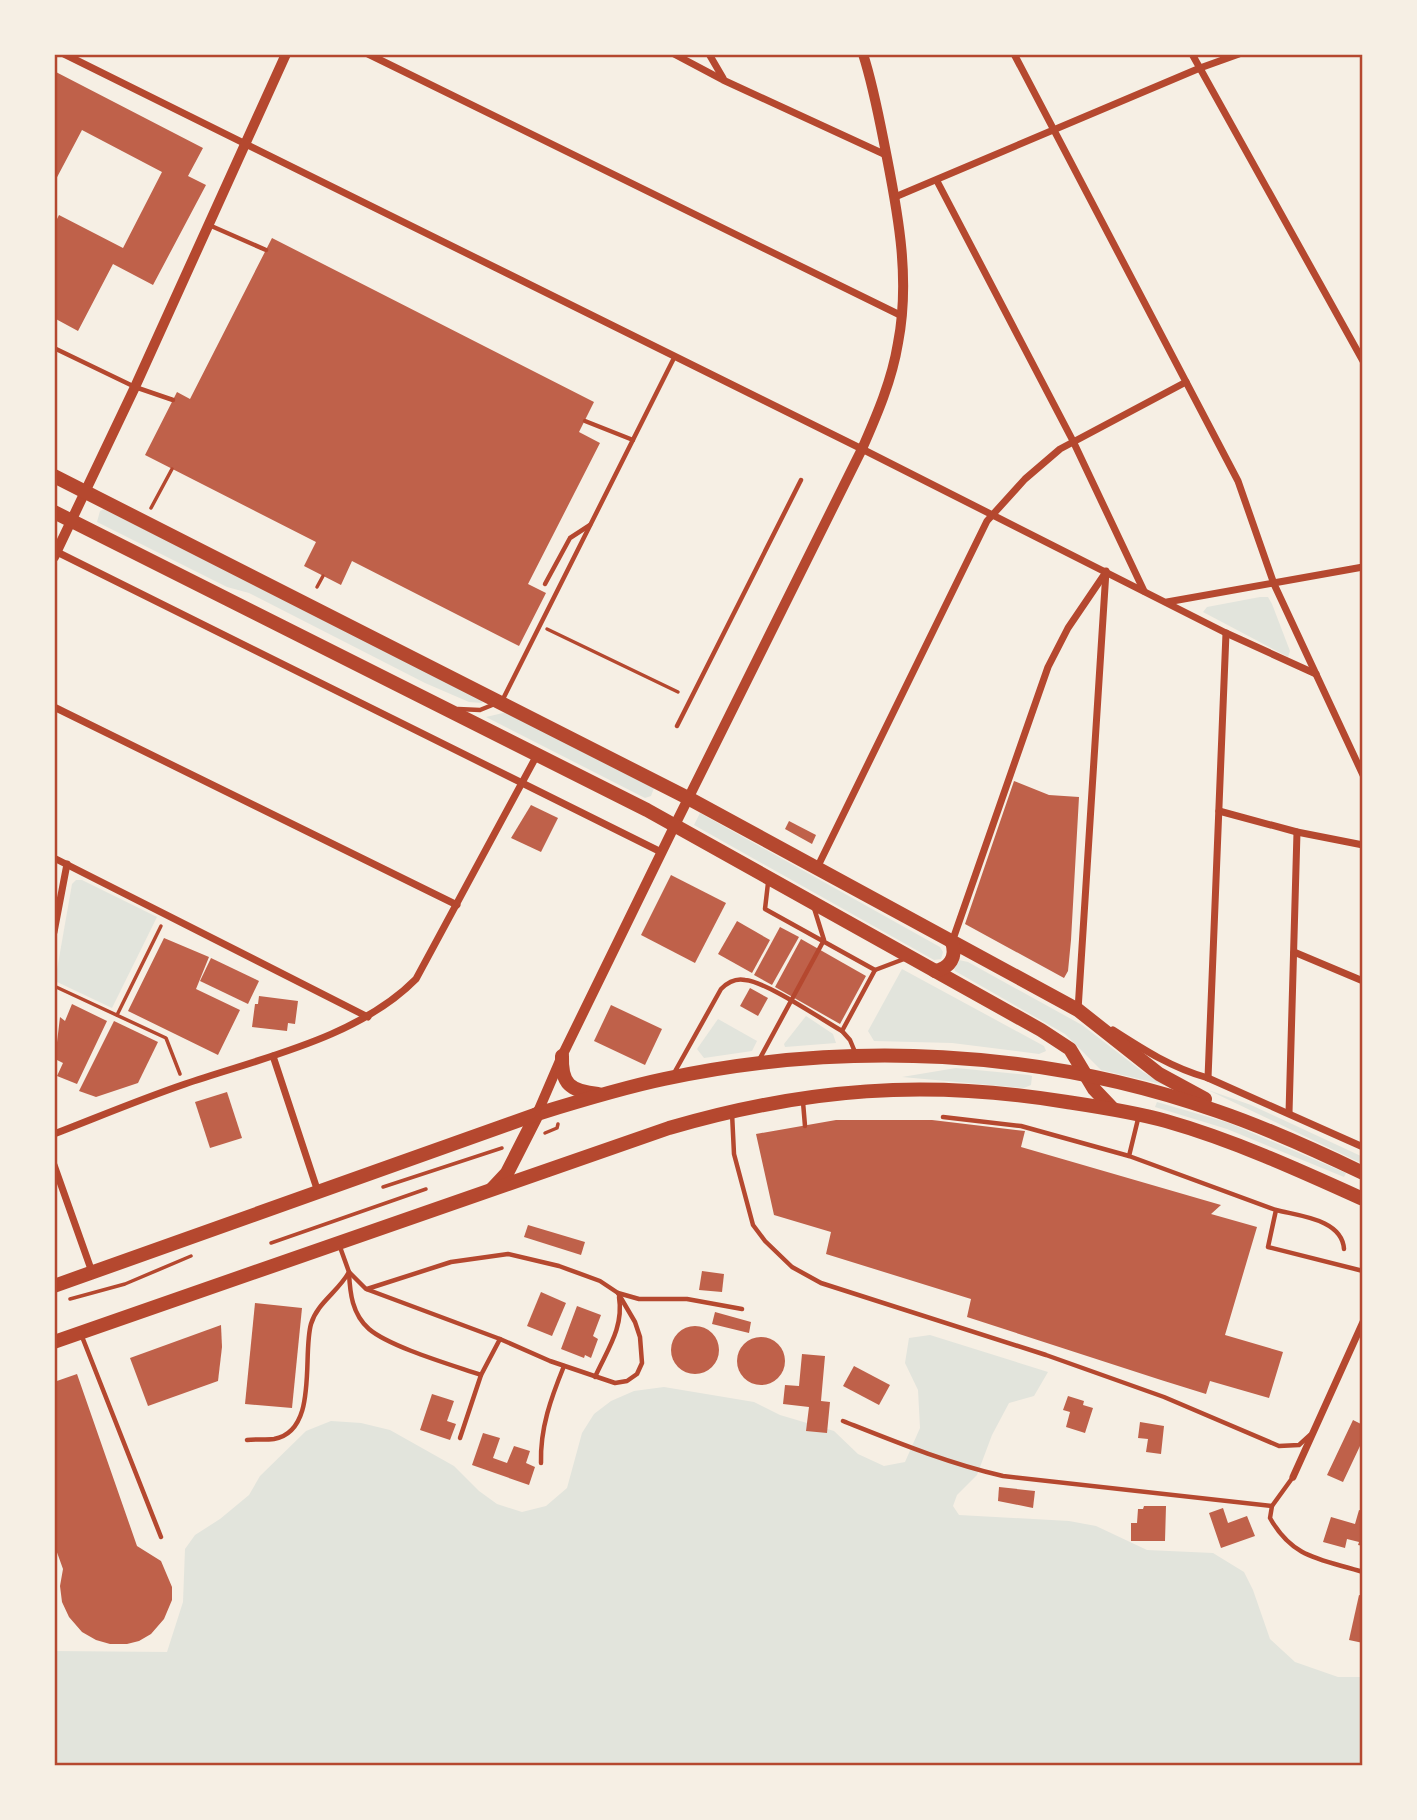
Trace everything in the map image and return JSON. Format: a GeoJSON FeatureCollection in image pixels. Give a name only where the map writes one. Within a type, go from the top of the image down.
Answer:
{"type":"FeatureCollection","features":[{"type":"Feature","properties":{"kind":"main road"},"geometry":{"type":"LineString","coordinates":[[54,476],[502,701],[817,868],[1078,1010],[1159,1074],[1230,1115]]}},
{"type":"Feature","properties":{"kind":"main road"},"geometry":{"type":"LineString","coordinates":[[54,512],[674,826],[1063,1043],[1074,1054],[1100,1097],[1114,1110]]}},
{"type":"Feature","properties":{"kind":"main road"},"geometry":{"type":"LineString","coordinates":[[934,971],[943,970],[951,961],[954,951],[952,942]]}},
{"type":"Feature","properties":{"kind":"main road"},"geometry":{"type":"LineString","coordinates":[[562,1056],[561,1070],[568,1085],[599,1095]]}},
{"type":"Feature","properties":{"kind":"main road"},"geometry":{"type":"LineString","coordinates":[[54,1286],[537,1114],[672,1077],[757,1064],[856,1056],[930,1056],[990,1061],[1087,1076],[1160,1093],[1230,1115],[1363,1173]]}},
{"type":"Feature","properties":{"kind":"main road"},"geometry":{"type":"LineString","coordinates":[[54,1342],[670,1128],[732,1111],[803,1098],[906,1088],[953,1088],[1035,1096],[1139,1114],[1207,1134],[1363,1199]]}},
{"type":"Feature","properties":{"kind":"main road"},"geometry":{"type":"LineString","coordinates":[[492,1190],[507,1173],[537,1114]]}},
{"type":"Feature","properties":{"kind":"street"},"geometry":{"type":"LineString","coordinates":[[64,54],[862,449],[1226,633],[1316,674]]}},
{"type":"Feature","properties":{"kind":"street"},"geometry":{"type":"LineString","coordinates":[[286,54],[135,387],[55,553],[661,852]]}},
{"type":"Feature","properties":{"kind":"street"},"geometry":{"type":"LineString","coordinates":[[368,54],[902,316]]}},
{"type":"Feature","properties":{"kind":"street"},"geometry":{"type":"LineString","coordinates":[[674,54],[886,155]]}},
{"type":"Feature","properties":{"kind":"street"},"geometry":{"type":"LineString","coordinates":[[709,54],[723,79]]}},
{"type":"Feature","properties":{"kind":"street"},"geometry":{"type":"LineString","coordinates":[[537,1114],[562,1056],[661,852],[862,449],[887,384],[898,344],[903,273],[895,197],[872,81],[863,54]]}},
{"type":"Feature","properties":{"kind":"street"},"geometry":{"type":"LineString","coordinates":[[1013,54],[1238,481],[1274,584],[1363,775]]}},
{"type":"Feature","properties":{"kind":"street"},"geometry":{"type":"LineString","coordinates":[[1192,54],[1363,360]]}},
{"type":"Feature","properties":{"kind":"street"},"geometry":{"type":"LineString","coordinates":[[895,197],[1239,54]]}},
{"type":"Feature","properties":{"kind":"street"},"geometry":{"type":"LineString","coordinates":[[937,181],[1073,441],[1144,591]]}},
{"type":"Feature","properties":{"kind":"street"},"geometry":{"type":"LineString","coordinates":[[817,868],[981,529],[992,514],[1025,479],[1073,441],[1186,382]]}},
{"type":"Feature","properties":{"kind":"street"},"geometry":{"type":"LineString","coordinates":[[1166,602],[1363,568]]}},
{"type":"Feature","properties":{"kind":"street"},"geometry":{"type":"LineString","coordinates":[[952,942],[1048,667],[1074,619],[1106,571]]}},
{"type":"Feature","properties":{"kind":"street"},"geometry":{"type":"LineString","coordinates":[[1106,571],[1078,1010],[1182,1071],[1208,1078],[1363,1147]]}},
{"type":"Feature","properties":{"kind":"street"},"geometry":{"type":"LineString","coordinates":[[1208,1078],[1226,633]]}},
{"type":"Feature","properties":{"kind":"street"},"geometry":{"type":"LineString","coordinates":[[54,707],[457,905]]}},
{"type":"Feature","properties":{"kind":"street"},"geometry":{"type":"LineString","coordinates":[[54,1134],[183,1085],[273,1056],[368,1017],[391,1003],[416,979],[537,755]]}},
{"type":"Feature","properties":{"kind":"street"},"geometry":{"type":"LineString","coordinates":[[1219,811],[1297,832],[1363,845]]}},
{"type":"Feature","properties":{"kind":"street"},"geometry":{"type":"LineString","coordinates":[[1289,1113],[1297,832]]}},
{"type":"Feature","properties":{"kind":"street"},"geometry":{"type":"LineString","coordinates":[[54,858],[368,1017]]}},
{"type":"Feature","properties":{"kind":"street"},"geometry":{"type":"LineString","coordinates":[[54,932],[67,864]]}},
{"type":"Feature","properties":{"kind":"street"},"geometry":{"type":"LineString","coordinates":[[1294,952],[1363,981]]}},
{"type":"Feature","properties":{"kind":"street"},"geometry":{"type":"LineString","coordinates":[[273,1056],[318,1192]]}},
{"type":"Feature","properties":{"kind":"street"},"geometry":{"type":"LineString","coordinates":[[54,1165],[92,1272]]}},
{"type":"Feature","properties":{"kind":"street"},"geometry":{"type":"LineString","coordinates":[[1293,1477],[1363,1322]]}},
{"type":"Feature","properties":{"kind":"lane"},"geometry":{"type":"LineString","coordinates":[[209,225],[266,250]]}},
{"type":"Feature","properties":{"kind":"lane"},"geometry":{"type":"LineString","coordinates":[[54,348],[135,387],[173,400]]}},
{"type":"Feature","properties":{"kind":"lane"},"geometry":{"type":"LineString","coordinates":[[443,708],[480,710],[502,701],[675,356]]}},
{"type":"Feature","properties":{"kind":"lane"},"geometry":{"type":"LineString","coordinates":[[584,421],[633,440]]}},
{"type":"Feature","properties":{"kind":"lane"},"geometry":{"type":"LineString","coordinates":[[677,726],[801,480]]}},
{"type":"Feature","properties":{"kind":"lane"},"geometry":{"type":"LineString","coordinates":[[545,584],[570,538],[591,525]]}},
{"type":"Feature","properties":{"kind":"lane"},"geometry":{"type":"LineString","coordinates":[[769,878],[765,909],[875,970]]}},
{"type":"Feature","properties":{"kind":"lane"},"geometry":{"type":"LineString","coordinates":[[757,1064],[824,940],[812,902]]}},
{"type":"Feature","properties":{"kind":"lane"},"geometry":{"type":"LineString","coordinates":[[842,1031],[875,970],[910,957]]}},
{"type":"Feature","properties":{"kind":"lane"},"geometry":{"type":"LineString","coordinates":[[672,1077],[727,982],[747,980],[792,1002],[842,1031],[850,1040],[856,1056]]}},
{"type":"Feature","properties":{"kind":"lane"},"geometry":{"type":"LineString","coordinates":[[803,1098],[805,1126]]}},
{"type":"Feature","properties":{"kind":"lane"},"geometry":{"type":"LineString","coordinates":[[732,1111],[734,1154],[753,1225],[792,1267],[821,1283],[1046,1355],[1164,1397],[1279,1446],[1299,1446],[1313,1433]]}},
{"type":"Feature","properties":{"kind":"lane"},"geometry":{"type":"LineString","coordinates":[[1129,1156],[1139,1114]]}},
{"type":"Feature","properties":{"kind":"lane"},"geometry":{"type":"LineString","coordinates":[[943,1117],[1021,1126],[1129,1156],[1276,1210],[1326,1224],[1339,1234],[1344,1250]]}},
{"type":"Feature","properties":{"kind":"lane"},"geometry":{"type":"LineString","coordinates":[[1276,1210],[1268,1247],[1363,1271]]}},
{"type":"Feature","properties":{"kind":"lane"},"geometry":{"type":"LineString","coordinates":[[339,1243],[349,1272],[353,1304],[368,1328],[384,1338],[481,1376]]}},
{"type":"Feature","properties":{"kind":"lane"},"geometry":{"type":"LineString","coordinates":[[366,1289],[451,1262],[508,1254],[581,1274],[600,1281],[618,1293],[639,1299],[687,1299],[742,1309]]}},
{"type":"Feature","properties":{"kind":"lane"},"geometry":{"type":"LineString","coordinates":[[349,1272],[366,1289],[564,1366],[615,1383],[627,1381],[637,1374],[642,1363],[640,1337],[635,1322],[618,1293]]}},
{"type":"Feature","properties":{"kind":"lane"},"geometry":{"type":"LineString","coordinates":[[247,1440],[276,1439],[294,1428],[305,1402],[311,1325],[320,1307],[337,1291],[349,1272]]}},
{"type":"Feature","properties":{"kind":"lane"},"geometry":{"type":"LineString","coordinates":[[595,1377],[619,1326],[621,1315],[618,1293]]}},
{"type":"Feature","properties":{"kind":"lane"},"geometry":{"type":"LineString","coordinates":[[81,1333],[161,1537]]}},
{"type":"Feature","properties":{"kind":"lane"},"geometry":{"type":"LineString","coordinates":[[460,1438],[481,1376],[500,1339]]}},
{"type":"Feature","properties":{"kind":"lane"},"geometry":{"type":"LineString","coordinates":[[541,1463],[544,1424],[564,1366]]}},
{"type":"Feature","properties":{"kind":"lane"},"geometry":{"type":"LineString","coordinates":[[843,1420],[903,1446],[965,1467],[1003,1476],[1272,1506]]}},
{"type":"Feature","properties":{"kind":"lane"},"geometry":{"type":"LineString","coordinates":[[1293,1477],[1272,1506],[1270,1518],[1286,1541],[1299,1552],[1363,1572]]}},
{"type":"Feature","properties":{"kind":"path"},"geometry":{"type":"LineString","coordinates":[[151,508],[172,469]]}},
{"type":"Feature","properties":{"kind":"path"},"geometry":{"type":"LineString","coordinates":[[317,587],[323,576]]}},
{"type":"Feature","properties":{"kind":"path"},"geometry":{"type":"LineString","coordinates":[[540,626],[678,692]]}},
{"type":"Feature","properties":{"kind":"path"},"geometry":{"type":"LineString","coordinates":[[117,1015],[167,915]]}},
{"type":"Feature","properties":{"kind":"path"},"geometry":{"type":"LineString","coordinates":[[54,986],[166,1038],[183,1085]]}},
{"type":"Feature","properties":{"kind":"path"},"geometry":{"type":"LineString","coordinates":[[383,1187],[557,1128],[557,1108]]}},
{"type":"Feature","properties":{"kind":"path"},"geometry":{"type":"LineString","coordinates":[[271,1243],[426,1189]]}},
{"type":"Feature","properties":{"kind":"path"},"geometry":{"type":"LineString","coordinates":[[60,1301],[125,1284],[195,1254]]}},
{"type":"Feature","properties":{"kind":"shaded area"},"geometry":{"type":"Polygon","coordinates":[[[104,509],[480,698],[482,703],[469,702],[425,683],[249,593],[227,587],[97,522],[100,511],[104,509]]]}},
{"type":"Feature","properties":{"kind":"shaded area"},"geometry":{"type":"Polygon","coordinates":[[[1268,597],[1272,604],[1290,651],[1288,657],[1203,612],[1207,607],[1268,597]]]}},
{"type":"Feature","properties":{"kind":"shaded area"},"geometry":{"type":"Polygon","coordinates":[[[507,712],[654,788],[651,796],[645,798],[486,717],[507,712]]]}},
{"type":"Feature","properties":{"kind":"shaded area"},"geometry":{"type":"Polygon","coordinates":[[[700,813],[940,947],[943,952],[941,959],[934,960],[694,825],[700,813]]]}},
{"type":"Feature","properties":{"kind":"shaded area"},"geometry":{"type":"Polygon","coordinates":[[[76,880],[82,880],[157,917],[112,1008],[55,981],[72,884],[76,880]]]}},
{"type":"Feature","properties":{"kind":"shaded area"},"geometry":{"type":"Polygon","coordinates":[[[959,960],[968,962],[1082,1025],[1143,1072],[1165,1085],[1101,1070],[1065,1034],[955,971],[959,960]]]}},
{"type":"Feature","properties":{"kind":"shaded area"},"geometry":{"type":"Polygon","coordinates":[[[902,969],[1044,1046],[1046,1051],[1039,1054],[952,1043],[874,1041],[868,1031],[902,969]]]}},
{"type":"Feature","properties":{"kind":"shaded area"},"geometry":{"type":"Polygon","coordinates":[[[806,1016],[833,1034],[836,1043],[785,1047],[784,1044],[806,1016]]]}},
{"type":"Feature","properties":{"kind":"shaded area"},"geometry":{"type":"Polygon","coordinates":[[[718,1019],[757,1041],[752,1051],[704,1058],[697,1049],[718,1019]]]}},
{"type":"Feature","properties":{"kind":"shaded area"},"geometry":{"type":"Polygon","coordinates":[[[956,1068],[1029,1075],[1032,1076],[1031,1085],[1024,1088],[902,1077],[956,1068]]]}},
{"type":"Feature","properties":{"kind":"shaded area"},"geometry":{"type":"Polygon","coordinates":[[[1208,1090],[1251,1105],[1363,1157],[1363,1164],[1208,1090]]]}},
{"type":"Feature","properties":{"kind":"shaded area"},"geometry":{"type":"Polygon","coordinates":[[[1157,1102],[1229,1123],[1346,1173],[1344,1177],[1227,1129],[1155,1107],[1157,1102]]]}},
{"type":"Feature","properties":{"kind":"shaded area"},"geometry":{"type":"Polygon","coordinates":[[[930,1335],[1048,1372],[1034,1396],[1009,1403],[992,1435],[977,1475],[957,1495],[953,1506],[959,1515],[1069,1521],[1096,1526],[1147,1550],[1213,1553],[1244,1572],[1270,1639],[1295,1662],[1338,1677],[1363,1677],[1363,1766],[54,1766],[54,1651],[167,1652],[183,1602],[185,1549],[195,1535],[249,1495],[260,1476],[306,1431],[331,1421],[361,1423],[390,1430],[454,1466],[479,1491],[497,1504],[522,1512],[546,1506],[567,1488],[582,1433],[594,1414],[611,1401],[634,1391],[664,1387],[754,1402],[780,1415],[834,1431],[858,1454],[884,1466],[905,1462],[920,1428],[918,1390],[905,1363],[909,1338],[930,1335]]]}},
{"type":"Feature","properties":{"kind":"building"},"geometry":{"type":"Polygon","coordinates":[[[54,71],[203,148],[188,176],[206,185],[153,285],[113,264],[78,331],[54,318],[54,225],[59,215],[123,248],[162,172],[82,130],[54,183],[54,71]]]}},
{"type":"Feature","properties":{"kind":"building"},"geometry":{"type":"Polygon","coordinates":[[[272,238],[594,402],[579,432],[600,443],[528,584],[546,593],[519,646],[352,561],[341,585],[304,566],[316,542],[145,455],[177,392],[190,399],[272,238]]]}},
{"type":"Feature","properties":{"kind":"building"},"geometry":{"type":"Polygon","coordinates":[[[1014,781],[1049,795],[1079,797],[1071,940],[1068,971],[1064,978],[965,924],[1014,781]]]}},
{"type":"Feature","properties":{"kind":"building"},"geometry":{"type":"Polygon","coordinates":[[[531,805],[558,818],[541,852],[511,838],[531,805]]]}},
{"type":"Feature","properties":{"kind":"building"},"geometry":{"type":"Polygon","coordinates":[[[789,821],[816,835],[812,844],[785,829],[789,821]]]}},
{"type":"Feature","properties":{"kind":"building"},"geometry":{"type":"Polygon","coordinates":[[[671,875],[726,903],[695,963],[641,935],[671,875]]]}},
{"type":"Feature","properties":{"kind":"building"},"geometry":{"type":"Polygon","coordinates":[[[737,921],[770,940],[752,973],[718,954],[737,921]]]}},
{"type":"Feature","properties":{"kind":"building"},"geometry":{"type":"Polygon","coordinates":[[[780,927],[799,937],[772,985],[754,975],[780,927]]]}},
{"type":"Feature","properties":{"kind":"building"},"geometry":{"type":"Polygon","coordinates":[[[164,938],[209,957],[196,989],[240,1010],[218,1055],[128,1011],[164,938]]]}},
{"type":"Feature","properties":{"kind":"building"},"geometry":{"type":"Polygon","coordinates":[[[801,939],[866,976],[840,1024],[775,987],[801,939]]]}},
{"type":"Feature","properties":{"kind":"building"},"geometry":{"type":"Polygon","coordinates":[[[211,958],[259,981],[248,1004],[200,981],[211,958]]]}},
{"type":"Feature","properties":{"kind":"building"},"geometry":{"type":"Polygon","coordinates":[[[750,988],[768,998],[758,1016],[740,1006],[750,988]]]}},
{"type":"Feature","properties":{"kind":"building"},"geometry":{"type":"Polygon","coordinates":[[[259,996],[298,1001],[295,1024],[288,1023],[287,1031],[252,1027],[255,1004],[258,1004],[259,996]]]}},
{"type":"Feature","properties":{"kind":"building"},"geometry":{"type":"Polygon","coordinates":[[[72,1004],[107,1021],[77,1084],[57,1076],[63,1063],[55,1059],[60,1017],[65,1021],[72,1004]]]}},
{"type":"Feature","properties":{"kind":"building"},"geometry":{"type":"Polygon","coordinates":[[[611,1005],[662,1029],[645,1065],[594,1041],[611,1005]]]}},
{"type":"Feature","properties":{"kind":"building"},"geometry":{"type":"Polygon","coordinates":[[[114,1021],[158,1042],[138,1083],[96,1097],[79,1091],[114,1021]]]}},
{"type":"Feature","properties":{"kind":"building"},"geometry":{"type":"Polygon","coordinates":[[[227,1092],[242,1138],[210,1148],[195,1102],[227,1092]]]}},
{"type":"Feature","properties":{"kind":"building"},"geometry":{"type":"Polygon","coordinates":[[[836,1120],[932,1120],[1025,1131],[1021,1147],[1221,1205],[1211,1214],[1257,1227],[1225,1335],[1283,1352],[1269,1398],[1210,1381],[1206,1394],[967,1317],[971,1299],[826,1254],[831,1232],[774,1215],[756,1134],[836,1120]]]}},
{"type":"Feature","properties":{"kind":"building"},"geometry":{"type":"Polygon","coordinates":[[[528,1225],[585,1242],[581,1255],[524,1237],[528,1225]]]}},
{"type":"Feature","properties":{"kind":"building"},"geometry":{"type":"Polygon","coordinates":[[[702,1271],[724,1274],[722,1292],[699,1290],[702,1271]]]}},
{"type":"Feature","properties":{"kind":"building"},"geometry":{"type":"Polygon","coordinates":[[[541,1292],[566,1303],[552,1336],[527,1326],[541,1292]]]}},
{"type":"Feature","properties":{"kind":"building"},"geometry":{"type":"Polygon","coordinates":[[[255,1303],[302,1308],[292,1408],[245,1404],[255,1303]]]}},
{"type":"Feature","properties":{"kind":"building"},"geometry":{"type":"Polygon","coordinates":[[[577,1306],[601,1315],[593,1336],[598,1339],[591,1358],[561,1349],[577,1306]]]}},
{"type":"Feature","properties":{"kind":"building"},"geometry":{"type":"Polygon","coordinates":[[[715,1312],[751,1322],[749,1333],[712,1324],[715,1312]]]}},
{"type":"Feature","properties":{"kind":"building"},"geometry":{"type":"Polygon","coordinates":[[[221,1325],[222,1347],[218,1381],[148,1406],[130,1358],[221,1325]]]}},
{"type":"Feature","properties":{"kind":"building"},"geometry":{"type":"Polygon","coordinates":[[[695,1326],[712,1333],[719,1350],[712,1367],[695,1374],[678,1367],[671,1350],[678,1333],[695,1326]]]}},
{"type":"Feature","properties":{"kind":"building"},"geometry":{"type":"Polygon","coordinates":[[[761,1337],[778,1344],[785,1361],[778,1378],[761,1385],[744,1378],[737,1361],[744,1344],[761,1337]]]}},
{"type":"Feature","properties":{"kind":"building"},"geometry":{"type":"Polygon","coordinates":[[[802,1354],[825,1356],[821,1401],[830,1402],[827,1433],[806,1431],[809,1407],[783,1404],[785,1385],[799,1386],[802,1354]]]}},
{"type":"Feature","properties":{"kind":"building"},"geometry":{"type":"Polygon","coordinates":[[[854,1366],[890,1385],[879,1405],[843,1386],[854,1366]]]}},
{"type":"Feature","properties":{"kind":"building"},"geometry":{"type":"Polygon","coordinates":[[[77,1374],[137,1546],[161,1561],[172,1587],[172,1600],[164,1619],[151,1634],[127,1644],[110,1644],[82,1632],[69,1617],[62,1602],[60,1586],[63,1569],[54,1544],[54,1382],[77,1374]]]}},
{"type":"Feature","properties":{"kind":"building"},"geometry":{"type":"Polygon","coordinates":[[[432,1394],[454,1401],[447,1421],[456,1424],[450,1440],[420,1430],[432,1394]]]}},
{"type":"Feature","properties":{"kind":"building"},"geometry":{"type":"Polygon","coordinates":[[[1068,1396],[1084,1401],[1083,1405],[1093,1408],[1085,1433],[1066,1427],[1070,1412],[1063,1410],[1068,1396]]]}},
{"type":"Feature","properties":{"kind":"building"},"geometry":{"type":"Polygon","coordinates":[[[1353,1420],[1363,1425],[1363,1447],[1360,1446],[1343,1482],[1327,1475],[1353,1420]]]}},
{"type":"Feature","properties":{"kind":"building"},"geometry":{"type":"Polygon","coordinates":[[[1140,1422],[1164,1426],[1161,1454],[1146,1452],[1148,1439],[1138,1438],[1140,1422]]]}},
{"type":"Feature","properties":{"kind":"building"},"geometry":{"type":"Polygon","coordinates":[[[483,1433],[500,1438],[493,1458],[507,1463],[514,1446],[530,1451],[526,1463],[535,1467],[529,1485],[472,1465],[483,1433]]]}},
{"type":"Feature","properties":{"kind":"building"},"geometry":{"type":"Polygon","coordinates":[[[999,1487],[1035,1491],[1033,1508],[998,1501],[999,1487]]]}},
{"type":"Feature","properties":{"kind":"building"},"geometry":{"type":"Polygon","coordinates":[[[1144,1506],[1166,1506],[1165,1541],[1131,1541],[1131,1523],[1137,1523],[1138,1509],[1143,1509],[1144,1506]]]}},
{"type":"Feature","properties":{"kind":"building"},"geometry":{"type":"Polygon","coordinates":[[[1223,1508],[1228,1523],[1247,1516],[1255,1536],[1221,1548],[1209,1513],[1223,1508]]]}},
{"type":"Feature","properties":{"kind":"building"},"geometry":{"type":"Polygon","coordinates":[[[1359,1510],[1363,1511],[1363,1546],[1347,1539],[1345,1548],[1323,1542],[1331,1517],[1355,1524],[1359,1510]]]}},
{"type":"Feature","properties":{"kind":"building"},"geometry":{"type":"Polygon","coordinates":[[[1359,1595],[1363,1596],[1363,1643],[1349,1640],[1359,1595]]]}}]}
